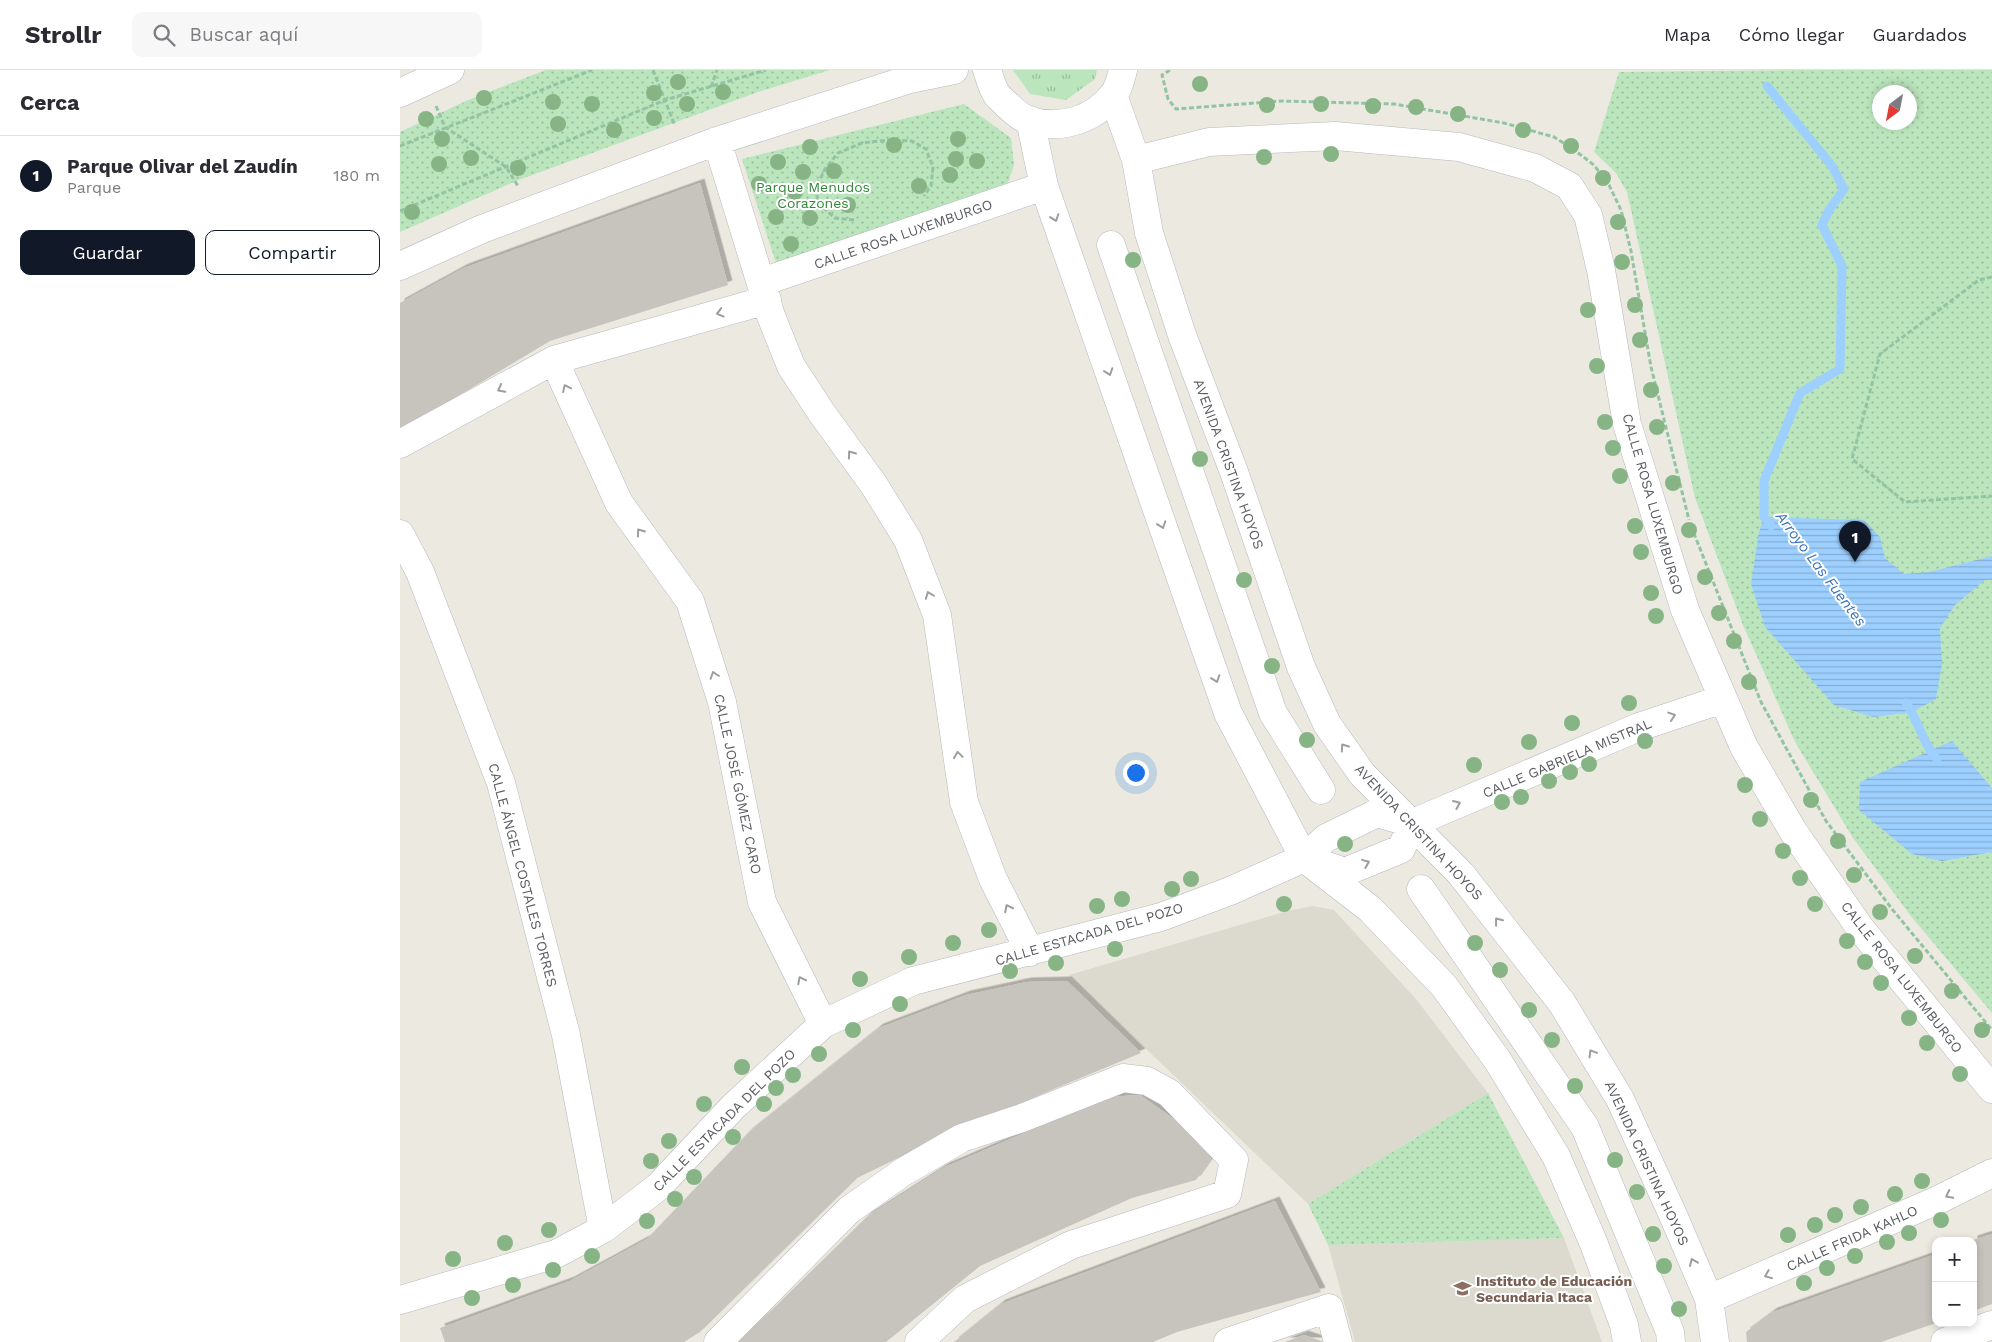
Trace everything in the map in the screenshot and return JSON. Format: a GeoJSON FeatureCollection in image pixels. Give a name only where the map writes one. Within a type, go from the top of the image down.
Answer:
{"type":"FeatureCollection","features":[{"type":"Feature","properties":{"kind":"street"},"geometry":{"type":"LineString","coordinates":[[400,93],[450,70]]}},
{"type":"Feature","properties":{"kind":"street"},"geometry":{"type":"LineString","coordinates":[[400,266],[482,228],[716,141],[910,79],[954,70]]}},
{"type":"Feature","properties":{"kind":"street"},"geometry":{"type":"LineString","coordinates":[[987,70],[996,93],[1018,114],[1030,120],[1059,125],[1088,117],[1113,96],[1123,70]]}},
{"type":"Feature","properties":{"kind":"street","name":"AVENIDA CRISTINA HOYOS"},"geometry":{"type":"LineString","coordinates":[[1113,96],[1136,160],[1149,232],[1182,335],[1234,472],[1301,667],[1327,724],[1357,767],[1461,874],[1562,1003],[1620,1099],[1709,1299],[1715,1342]]}},
{"type":"Feature","properties":{"kind":"street"},"geometry":{"type":"LineString","coordinates":[[1030,120],[1044,186],[1228,713],[1304,858],[1370,909],[1431,972],[1444,986],[1498,1061],[1556,1156],[1594,1244],[1624,1325],[1628,1342]]}},
{"type":"Feature","properties":{"kind":"street","name":"CALLE ROSA LUXEMBURGO"},"geometry":{"type":"LineString","coordinates":[[1136,160],[1208,142],[1335,136],[1459,147],[1536,168],[1569,186],[1588,215],[1601,270],[1628,424],[1684,610],[1744,747],[1793,831],[1860,928],[1992,1089]]}},
{"type":"Feature","properties":{"kind":"street"},"geometry":{"type":"LineString","coordinates":[[716,141],[771,316],[791,366],[821,412],[874,485],[908,540],[937,615],[964,802],[993,879],[1030,952]]}},
{"type":"Feature","properties":{"kind":"street","name":"CALLE ROSA LUXEMBURGO"},"geometry":{"type":"LineString","coordinates":[[400,444],[554,360],[764,291],[1044,186]]}},
{"type":"Feature","properties":{"kind":"street"},"geometry":{"type":"LineString","coordinates":[[1111,245],[1273,713],[1322,790]]}},
{"type":"Feature","properties":{"kind":"street","name":"CALLE JOSÉ GÓMEZ CARO"},"geometry":{"type":"LineString","coordinates":[[554,360],[619,503],[690,601],[722,702],[762,902],[823,1024]]}},
{"type":"Feature","properties":{"kind":"street","name":"CALLE ÁNGEL COSTALES TORRES"},"geometry":{"type":"LineString","coordinates":[[400,534],[420,572],[501,783],[566,1035],[603,1229]]}},
{"type":"Feature","properties":{"kind":"street","name":"CALLE GABRIELA MISTRAL"},"geometry":{"type":"LineString","coordinates":[[1413,824],[1639,727],[1723,699]]}},
{"type":"Feature","properties":{"kind":"street","name":"CALLE ESTACADA DEL POZO"},"geometry":{"type":"LineString","coordinates":[[400,1300],[556,1254],[603,1229],[658,1187],[734,1106],[823,1024],[913,981],[1160,917],[1230,891],[1304,858],[1326,838],[1377,813],[1413,824]]}},
{"type":"Feature","properties":{"kind":"street"},"geometry":{"type":"LineString","coordinates":[[1304,858],[1345,872],[1401,849],[1413,824]]}},
{"type":"Feature","properties":{"kind":"street"},"geometry":{"type":"LineString","coordinates":[[1421,889],[1585,1127],[1670,1332],[1671,1342]]}},
{"type":"Feature","properties":{"kind":"street"},"geometry":{"type":"LineString","coordinates":[[718,1342],[849,1210],[903,1172],[962,1138],[1022,1118],[1123,1078],[1147,1081],[1168,1093],[1234,1160],[1226,1194],[1071,1245],[965,1299],[919,1342]]}},
{"type":"Feature","properties":{"kind":"street","name":"CALLE FRIDA KAHLO"},"geometry":{"type":"LineString","coordinates":[[1709,1299],[1938,1200],[1992,1173]]}},
{"type":"Feature","properties":{"kind":"street"},"geometry":{"type":"LineString","coordinates":[[1228,1342],[1329,1308],[1338,1342]]}},
{"type":"Feature","properties":{"kind":"street"},"geometry":{"type":"LineString","coordinates":[[1945,1342],[1992,1325]]}},
{"type":"Feature","properties":{"kind":"path"},"geometry":{"type":"LineString","coordinates":[[400,146],[592,70]]}},
{"type":"Feature","properties":{"kind":"path"},"geometry":{"type":"LineString","coordinates":[[653,70],[685,152]]}},
{"type":"Feature","properties":{"kind":"path"},"geometry":{"type":"LineString","coordinates":[[711,88],[718,70]]}},
{"type":"Feature","properties":{"kind":"path"},"geometry":{"type":"LineString","coordinates":[[400,212],[665,100],[711,88],[766,70]]}},
{"type":"Feature","properties":{"kind":"path"},"geometry":{"type":"LineString","coordinates":[[445,128],[506,167]]}},
{"type":"Feature","properties":{"kind":"path"},"geometry":{"type":"LineString","coordinates":[[858,220],[834,218],[818,203],[816,188],[825,169],[838,153],[862,143],[889,140],[912,141],[926,149],[933,167],[931,186],[921,200]]}},
{"type":"Feature","properties":{"kind":"path"},"geometry":{"type":"LineString","coordinates":[[1992,277],[1979,280],[1880,354],[1852,459],[1905,502],[1992,496]]}},
{"type":"Feature","properties":{"kind":"shaded area"},"geometry":{"type":"Polygon","coordinates":[[[1313,906],[1334,910],[1416,999],[1488,1093],[1308,1204],[1069,975],[1287,911],[1313,906]]]}},
{"type":"Feature","properties":{"kind":"shaded area","name":"Instituto de Educación Secundaria Itaca"},"geometry":{"type":"Polygon","coordinates":[[[1564,1238],[1602,1342],[1355,1342],[1328,1245],[1564,1238]]]}},
{"type":"Feature","properties":{"kind":"green space"},"geometry":{"type":"Polygon","coordinates":[[[546,70],[830,70],[758,92],[516,181],[400,232],[400,132],[468,100],[546,70]]]}},
{"type":"Feature","properties":{"kind":"green space"},"geometry":{"type":"Polygon","coordinates":[[[1013,70],[1097,70],[1095,79],[1066,100],[1030,94],[1013,70]]]}},
{"type":"Feature","properties":{"kind":"green space"},"geometry":{"type":"Polygon","coordinates":[[[1992,70],[1992,1013],[1910,915],[1853,838],[1795,742],[1743,625],[1695,498],[1627,192],[1616,173],[1594,152],[1619,72],[1992,70]]]}},
{"type":"Feature","properties":{"kind":"green space","name":"Parque Menudos Corazones"},"geometry":{"type":"Polygon","coordinates":[[[964,104],[1011,138],[1014,165],[1008,183],[776,263],[742,159],[964,104]]]}},
{"type":"Feature","properties":{"kind":"green space"},"geometry":{"type":"Polygon","coordinates":[[[1488,1093],[1564,1238],[1328,1245],[1308,1204],[1488,1093]]]}},
{"type":"Feature","properties":{"kind":"water"},"geometry":{"type":"Polygon","coordinates":[[[1764,517],[1864,520],[1880,537],[1885,558],[1904,574],[1929,572],[1992,556],[1992,580],[1985,580],[1955,605],[1940,628],[1942,664],[1936,699],[1912,712],[1873,717],[1834,705],[1765,627],[1751,584],[1759,532],[1764,517]]]}},
{"type":"Feature","properties":{"kind":"water"},"geometry":{"type":"Polygon","coordinates":[[[1952,741],[1992,788],[1992,852],[1942,861],[1912,854],[1859,810],[1860,782],[1952,741]]]}},
{"type":"Feature","properties":{"kind":"building"},"geometry":{"type":"Polygon","coordinates":[[[700,183],[728,285],[550,341],[400,431],[400,303],[464,268],[700,183]]]}},
{"type":"Feature","properties":{"kind":"building"},"geometry":{"type":"Polygon","coordinates":[[[1067,981],[1141,1053],[927,1144],[857,1178],[700,1332],[684,1342],[445,1342],[440,1328],[570,1281],[647,1239],[749,1132],[879,1028],[966,995],[1027,982],[1067,981]]]}},
{"type":"Feature","properties":{"kind":"building"},"geometry":{"type":"Polygon","coordinates":[[[1140,1095],[1192,1132],[1211,1159],[1196,1180],[1132,1198],[980,1266],[886,1342],[735,1342],[769,1313],[868,1216],[945,1167],[1109,1097],[1140,1095]]]}},
{"type":"Feature","properties":{"kind":"building"},"geometry":{"type":"Polygon","coordinates":[[[1275,1201],[1321,1292],[1177,1332],[1153,1342],[954,1342],[1001,1304],[1275,1201]]]}},
{"type":"Feature","properties":{"kind":"building"},"geometry":{"type":"Polygon","coordinates":[[[1992,1234],[1992,1304],[1977,1310],[1977,1282],[1977,1239],[1992,1234]]]}},
{"type":"Feature","properties":{"kind":"building"},"geometry":{"type":"Polygon","coordinates":[[[1932,1255],[1932,1324],[1881,1342],[1747,1342],[1746,1332],[1773,1312],[1932,1255]]]}},
{"type":"Feature","properties":{"kind":"building"},"geometry":{"type":"Polygon","coordinates":[[[1304,1335],[1324,1342],[1285,1342],[1304,1335]]]}},
{"type":"Feature","properties":{"kind":"waterway","name":"Arroyo Las Fuentes"},"geometry":{"type":"LineString","coordinates":[[1767,86],[1832,166],[1844,189],[1829,210],[1822,225],[1842,266],[1840,369],[1800,393],[1764,481],[1764,517],[1771,526]]}},
{"type":"Feature","properties":{"kind":"waterway","name":"Arroyo Las Fuentes"},"geometry":{"type":"LineString","coordinates":[[1906,703],[1928,746],[1937,759]]}},
{"type":"Feature","properties":{"kind":"place","name":"Parque Olivar del Zaudín"},"geometry":{"type":"Point","coordinates":[1855,562]}},
{"type":"Feature","properties":{"kind":"place","name":"Instituto de Educación Secundaria Itaca"},"geometry":{"type":"Point","coordinates":[1462,1289]}}]}
